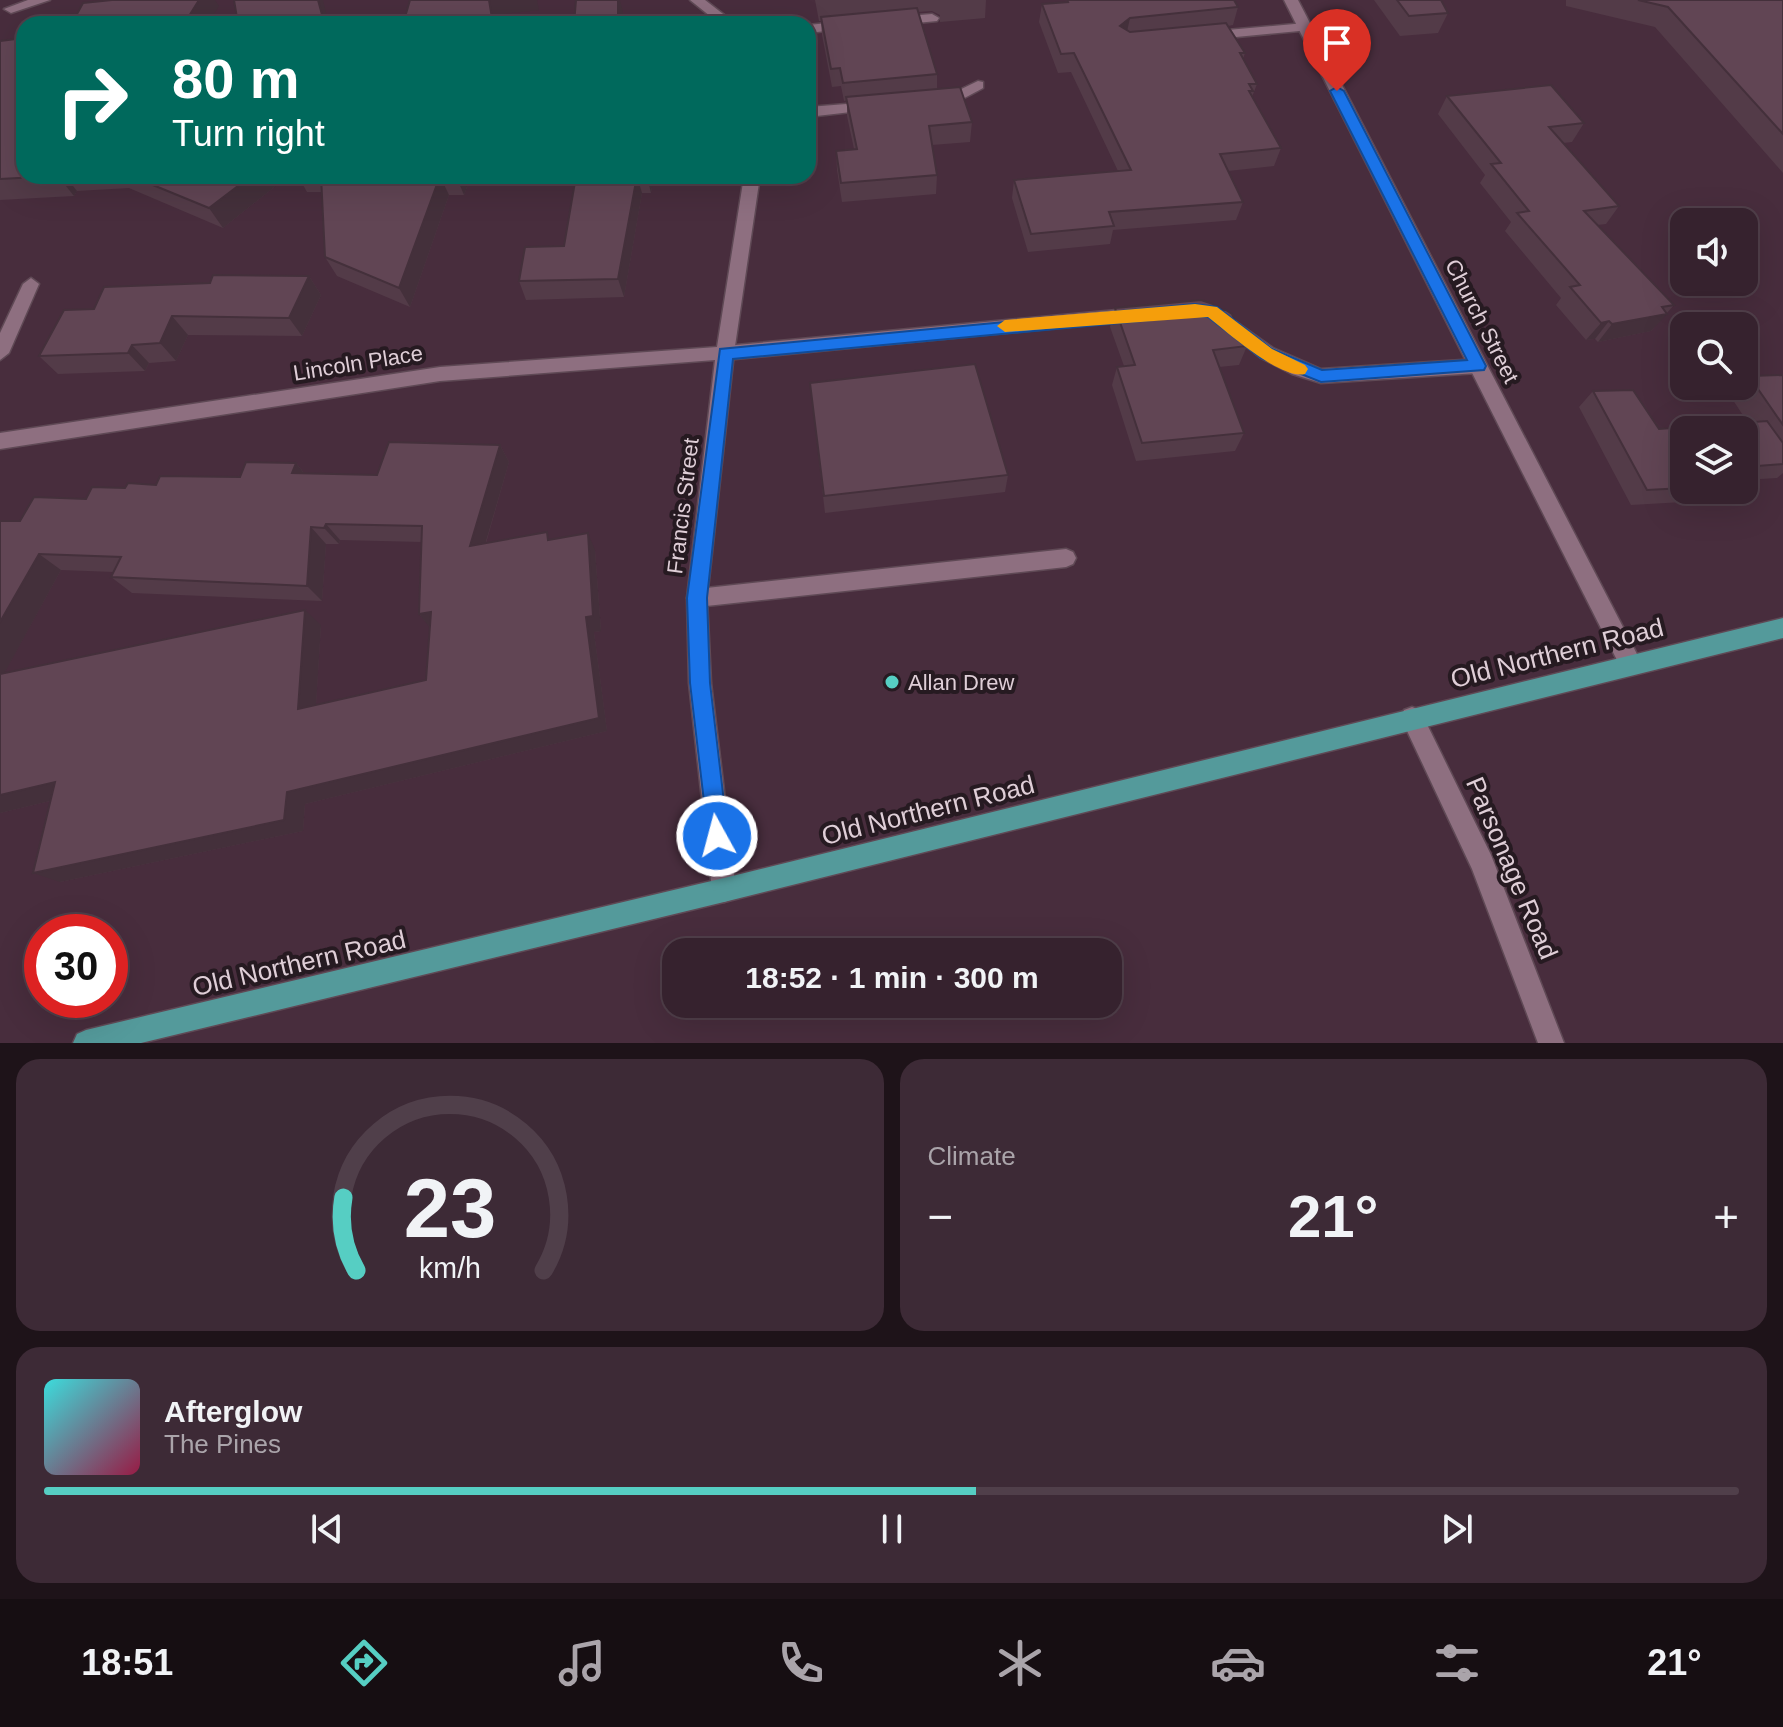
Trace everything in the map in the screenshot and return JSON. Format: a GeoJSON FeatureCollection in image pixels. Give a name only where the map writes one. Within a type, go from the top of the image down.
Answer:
{"type":"FeatureCollection","features":[{"type":"Feature","properties":{"kind":"main road","name":"Old Northern Road"},"geometry":{"type":"LineString","coordinates":[[86,1043],[724,890],[1630,663],[1783,628]]}},
{"type":"Feature","properties":{"kind":"street"},"geometry":{"type":"LineString","coordinates":[[11,9],[43,0]]}},
{"type":"Feature","properties":{"kind":"street"},"geometry":{"type":"LineString","coordinates":[[697,0],[718,16]]}},
{"type":"Feature","properties":{"kind":"street","name":"Church Street"},"geometry":{"type":"LineString","coordinates":[[1291,0],[1630,663]]}},
{"type":"Feature","properties":{"kind":"street"},"geometry":{"type":"LineString","coordinates":[[885,22],[932,18]]}},
{"type":"Feature","properties":{"kind":"street"},"geometry":{"type":"LineString","coordinates":[[816,28],[870,24]]}},
{"type":"Feature","properties":{"kind":"street"},"geometry":{"type":"LineString","coordinates":[[1186,38],[1305,27]]}},
{"type":"Feature","properties":{"kind":"street"},"geometry":{"type":"LineString","coordinates":[[925,101],[954,98],[978,85]]}},
{"type":"Feature","properties":{"kind":"street"},"geometry":{"type":"LineString","coordinates":[[816,111],[881,105]]}},
{"type":"Feature","properties":{"kind":"street","name":"Francis Street"},"geometry":{"type":"LineString","coordinates":[[724,890],[700,683],[697,598],[725,353],[751,184]]}},
{"type":"Feature","properties":{"kind":"street"},"geometry":{"type":"LineString","coordinates":[[0,353],[31,284]]}},
{"type":"Feature","properties":{"kind":"street"},"geometry":{"type":"LineString","coordinates":[[1204,311],[1226,319],[1267,353],[1321,376],[1478,366]]}},
{"type":"Feature","properties":{"kind":"street","name":"Lincoln Place"},"geometry":{"type":"LineString","coordinates":[[0,441],[440,374],[725,353],[1164,312]]}},
{"type":"Feature","properties":{"kind":"street"},"geometry":{"type":"LineString","coordinates":[[697,598],[1066,558]]}},
{"type":"Feature","properties":{"kind":"street","name":"Parsonage Road"},"geometry":{"type":"LineString","coordinates":[[1412,718],[1482,864],[1551,1043]]}},
{"type":"Feature","properties":{"kind":"building"},"geometry":{"type":"Polygon","coordinates":[[[199,0],[189,16],[64,16],[77,14],[83,3],[199,0]]]}},
{"type":"Feature","properties":{"kind":"building"},"geometry":{"type":"Polygon","coordinates":[[[234,0],[318,0],[322,16],[237,16],[234,0]]]}},
{"type":"Feature","properties":{"kind":"building"},"geometry":{"type":"Polygon","coordinates":[[[410,0],[489,0],[492,16],[405,16],[410,0]]]}},
{"type":"Feature","properties":{"kind":"building"},"geometry":{"type":"Polygon","coordinates":[[[576,0],[618,0],[618,16],[575,16],[576,0]]]}},
{"type":"Feature","properties":{"kind":"building"},"geometry":{"type":"Polygon","coordinates":[[[1067,0],[1234,0],[1238,7],[1130,18],[1120,26],[1130,32],[1226,23],[1245,53],[1240,53],[1257,84],[1249,84],[1253,91],[1249,91],[1281,148],[1220,154],[1243,202],[1109,212],[1114,226],[1031,234],[1014,180],[1131,170],[1074,53],[1061,54],[1042,4],[1067,0]]]}},
{"type":"Feature","properties":{"kind":"building"},"geometry":{"type":"Polygon","coordinates":[[[1397,0],[1441,0],[1448,13],[1409,16],[1397,0]]]}},
{"type":"Feature","properties":{"kind":"building"},"geometry":{"type":"Polygon","coordinates":[[[1638,0],[1783,0],[1783,134],[1668,7],[1638,0]]]}},
{"type":"Feature","properties":{"kind":"building"},"geometry":{"type":"Polygon","coordinates":[[[917,8],[937,74],[843,83],[840,68],[831,69],[821,17],[917,8]]]}},
{"type":"Feature","properties":{"kind":"building"},"geometry":{"type":"Polygon","coordinates":[[[16,39],[16,178],[0,179],[0,41],[16,39]]]}},
{"type":"Feature","properties":{"kind":"building"},"geometry":{"type":"Polygon","coordinates":[[[1551,85],[1584,123],[1549,127],[1619,206],[1584,211],[1674,305],[1662,307],[1667,314],[1612,324],[1609,321],[1601,323],[1570,287],[1580,285],[1517,213],[1529,211],[1491,164],[1501,163],[1447,96],[1551,85]]]}},
{"type":"Feature","properties":{"kind":"building"},"geometry":{"type":"Polygon","coordinates":[[[960,87],[972,122],[929,126],[937,175],[841,183],[836,151],[857,149],[846,97],[960,87]]]}},
{"type":"Feature","properties":{"kind":"building"},"geometry":{"type":"Polygon","coordinates":[[[150,184],[240,184],[209,208],[150,184]]]}},
{"type":"Feature","properties":{"kind":"building"},"geometry":{"type":"Polygon","coordinates":[[[321,184],[437,184],[399,288],[325,257],[321,184]]]}},
{"type":"Feature","properties":{"kind":"building"},"geometry":{"type":"Polygon","coordinates":[[[575,184],[636,184],[618,279],[519,281],[525,247],[564,246],[575,184]]]}},
{"type":"Feature","properties":{"kind":"building"},"geometry":{"type":"Polygon","coordinates":[[[213,275],[309,276],[289,318],[172,316],[160,343],[132,345],[128,353],[39,356],[64,310],[94,309],[104,287],[210,283],[213,275]]]}},
{"type":"Feature","properties":{"kind":"building"},"geometry":{"type":"Polygon","coordinates":[[[1201,300],[1213,304],[1215,309],[1232,314],[1247,346],[1213,350],[1244,433],[1142,443],[1117,367],[1135,365],[1115,308],[1201,300]]]}},
{"type":"Feature","properties":{"kind":"building"},"geometry":{"type":"Polygon","coordinates":[[[975,364],[1008,475],[824,496],[810,383],[975,364]]]}},
{"type":"Feature","properties":{"kind":"building"},"geometry":{"type":"Polygon","coordinates":[[[1783,375],[1783,425],[1758,389],[1758,376],[1783,375]]]}},
{"type":"Feature","properties":{"kind":"building"},"geometry":{"type":"Polygon","coordinates":[[[1633,390],[1659,429],[1670,428],[1670,489],[1647,490],[1593,391],[1633,390]]]}},
{"type":"Feature","properties":{"kind":"building"},"geometry":{"type":"Polygon","coordinates":[[[1767,421],[1783,443],[1783,464],[1758,466],[1758,422],[1767,421]]]}},
{"type":"Feature","properties":{"kind":"building"},"geometry":{"type":"Polygon","coordinates":[[[389,442],[500,445],[470,546],[547,532],[548,540],[588,533],[593,616],[586,617],[599,718],[287,792],[284,820],[33,873],[55,782],[0,795],[0,674],[305,610],[298,709],[426,680],[431,612],[419,614],[422,526],[326,524],[324,528],[311,527],[307,586],[111,577],[121,557],[39,554],[0,622],[0,521],[20,521],[34,497],[86,499],[92,487],[125,488],[128,483],[156,485],[160,476],[240,477],[246,462],[296,463],[292,473],[377,475],[389,442]]]}},
{"type":"Feature","properties":{"kind":"slow traffic"},"geometry":{"type":"LineString","coordinates":[[1005,326],[1212,311],[1267,353],[1299,369]]}},
{"type":"Feature","properties":{"kind":"place","name":"Allan Drew"},"geometry":{"type":"Point","coordinates":[892,682]}},
{"type":"Feature","properties":{"kind":"route"},"geometry":{"type":"LineString","coordinates":[[717,836],[700,683],[697,598],[725,353],[1195,310],[1212,311],[1267,353],[1298,369],[1321,376],[1478,366],[1337,91]]}}]}
